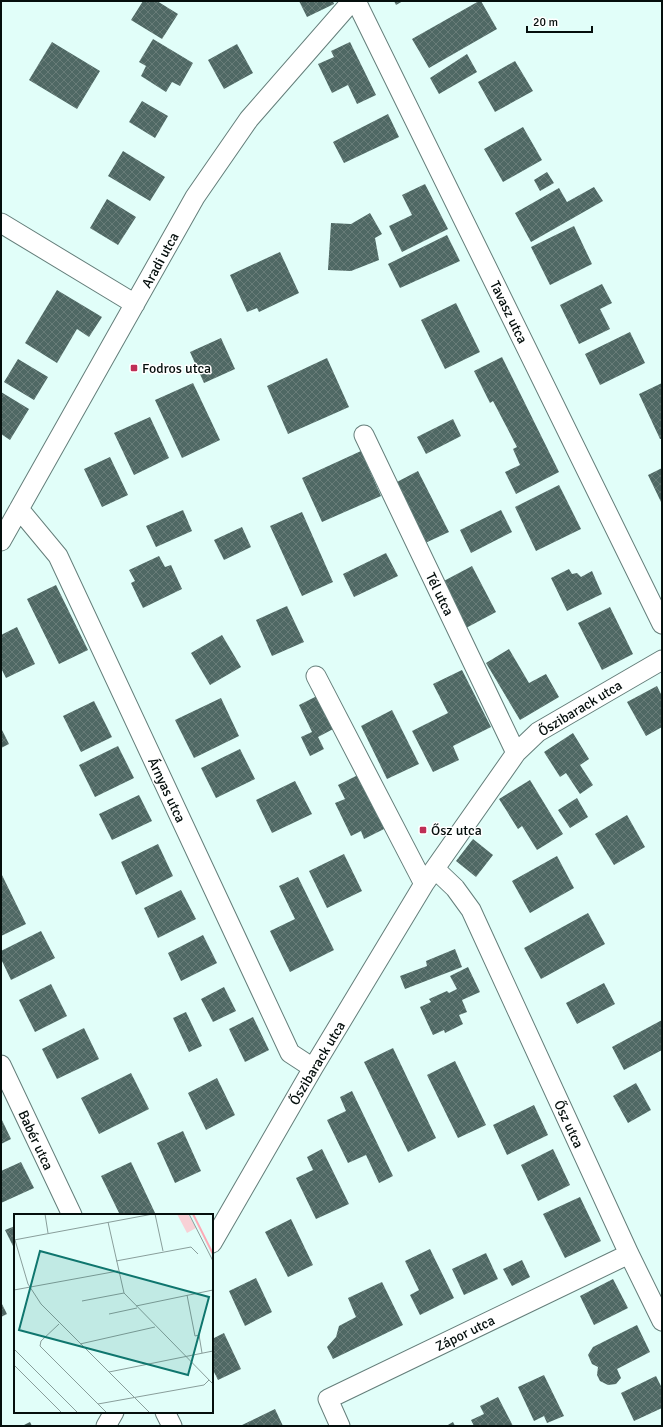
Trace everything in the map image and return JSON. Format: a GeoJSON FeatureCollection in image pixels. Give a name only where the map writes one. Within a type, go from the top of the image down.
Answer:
{"type":"FeatureCollection","features":[{"type":"Feature","properties":{"kind":"street","name":"Aradi utca"},"geometry":{"type":"LineString","coordinates":[[1,541],[195,197],[249,119],[352,1]]}},
{"type":"Feature","properties":{"kind":"street","name":"Tavasz utca"},"geometry":{"type":"LineString","coordinates":[[356,1],[662,624]]}},
{"type":"Feature","properties":{"kind":"street"},"geometry":{"type":"LineString","coordinates":[[1,222],[135,304]]}},
{"type":"Feature","properties":{"kind":"street","name":"Tél utca"},"geometry":{"type":"LineString","coordinates":[[364,435],[516,753]]}},
{"type":"Feature","properties":{"kind":"street","name":"Árnyas utca"},"geometry":{"type":"LineString","coordinates":[[19,509],[58,556],[290,1053],[313,1068]]}},
{"type":"Feature","properties":{"kind":"street","name":"Őszibarack utca"},"geometry":{"type":"LineString","coordinates":[[213,1241],[313,1068],[430,877],[516,753],[538,732],[662,660]]}},
{"type":"Feature","properties":{"kind":"street"},"geometry":{"type":"LineString","coordinates":[[316,676],[430,877]]}},
{"type":"Feature","properties":{"kind":"street","name":"Ősz utca"},"geometry":{"type":"LineString","coordinates":[[430,877],[455,888],[470,910],[629,1254],[662,1321]]}},
{"type":"Feature","properties":{"kind":"street","name":"Babér utca"},"geometry":{"type":"LineString","coordinates":[[1,1065],[72,1214]]}},
{"type":"Feature","properties":{"kind":"street","name":"Zápor utca"},"geometry":{"type":"LineString","coordinates":[[340,1426],[328,1399],[629,1254]]}},
{"type":"Feature","properties":{"kind":"street"},"geometry":{"type":"LineString","coordinates":[[106,1426],[113,1413]]}},
{"type":"Feature","properties":{"kind":"street"},"geometry":{"type":"LineString","coordinates":[[166,1413],[172,1426]]}},
{"type":"Feature","properties":{"kind":"building"},"geometry":{"type":"Polygon","coordinates":[[[143,1],[157,1],[178,14],[162,39],[131,20],[143,1]]]}},
{"type":"Feature","properties":{"kind":"building"},"geometry":{"type":"Polygon","coordinates":[[[299,1],[333,1],[334,4],[307,17],[299,1]]]}},
{"type":"Feature","properties":{"kind":"building"},"geometry":{"type":"Polygon","coordinates":[[[394,1],[403,1],[396,5],[394,1]]]}},
{"type":"Feature","properties":{"kind":"building"},"geometry":{"type":"Polygon","coordinates":[[[481,1],[497,29],[429,68],[412,39],[481,1]]]}},
{"type":"Feature","properties":{"kind":"building"},"geometry":{"type":"Polygon","coordinates":[[[153,39],[193,63],[180,86],[172,82],[166,92],[141,76],[146,66],[139,62],[153,39]]]}},
{"type":"Feature","properties":{"kind":"building"},"geometry":{"type":"Polygon","coordinates":[[[52,42],[100,71],[77,109],[29,80],[52,42]]]}},
{"type":"Feature","properties":{"kind":"building"},"geometry":{"type":"Polygon","coordinates":[[[350,42],[376,95],[357,104],[348,85],[332,93],[318,64],[334,57],[331,51],[350,42]]]}},
{"type":"Feature","properties":{"kind":"building"},"geometry":{"type":"Polygon","coordinates":[[[237,44],[253,73],[224,89],[208,60],[237,44]]]}},
{"type":"Feature","properties":{"kind":"building"},"geometry":{"type":"Polygon","coordinates":[[[467,54],[477,72],[439,94],[430,78],[467,54]]]}},
{"type":"Feature","properties":{"kind":"building"},"geometry":{"type":"Polygon","coordinates":[[[515,61],[533,91],[495,112],[478,82],[515,61]]]}},
{"type":"Feature","properties":{"kind":"building"},"geometry":{"type":"Polygon","coordinates":[[[142,101],[168,116],[155,138],[129,122],[142,101]]]}},
{"type":"Feature","properties":{"kind":"building"},"geometry":{"type":"Polygon","coordinates":[[[388,114],[399,137],[344,163],[333,142],[388,114]]]}},
{"type":"Feature","properties":{"kind":"building"},"geometry":{"type":"Polygon","coordinates":[[[523,127],[542,160],[503,182],[484,149],[523,127]]]}},
{"type":"Feature","properties":{"kind":"building"},"geometry":{"type":"Polygon","coordinates":[[[123,151],[165,177],[150,201],[108,176],[123,151]]]}},
{"type":"Feature","properties":{"kind":"building"},"geometry":{"type":"Polygon","coordinates":[[[547,172],[554,183],[540,191],[534,180],[547,172]]]}},
{"type":"Feature","properties":{"kind":"building"},"geometry":{"type":"Polygon","coordinates":[[[425,184],[448,229],[402,252],[389,226],[412,215],[402,195],[425,184]]]}},
{"type":"Feature","properties":{"kind":"building"},"geometry":{"type":"Polygon","coordinates":[[[594,187],[603,201],[531,242],[515,213],[559,188],[567,202],[594,187]]]}},
{"type":"Feature","properties":{"kind":"building"},"geometry":{"type":"Polygon","coordinates":[[[107,199],[136,217],[118,245],[90,228],[107,199]]]}},
{"type":"Feature","properties":{"kind":"building"},"geometry":{"type":"Polygon","coordinates":[[[370,213],[382,234],[375,238],[379,260],[351,271],[328,270],[331,223],[351,224],[370,213]]]}},
{"type":"Feature","properties":{"kind":"building"},"geometry":{"type":"Polygon","coordinates":[[[574,226],[592,264],[550,285],[531,247],[574,226]]]}},
{"type":"Feature","properties":{"kind":"building"},"geometry":{"type":"Polygon","coordinates":[[[447,235],[460,261],[400,288],[388,264],[447,235]]]}},
{"type":"Feature","properties":{"kind":"building"},"geometry":{"type":"Polygon","coordinates":[[[280,252],[299,293],[259,312],[257,308],[247,312],[230,275],[280,252]]]}},
{"type":"Feature","properties":{"kind":"building"},"geometry":{"type":"Polygon","coordinates":[[[602,284],[612,303],[600,309],[610,329],[579,344],[560,305],[602,284]]]}},
{"type":"Feature","properties":{"kind":"building"},"geometry":{"type":"Polygon","coordinates":[[[57,290],[102,317],[89,337],[77,329],[57,363],[25,343],[57,290]]]}},
{"type":"Feature","properties":{"kind":"building"},"geometry":{"type":"Polygon","coordinates":[[[456,303],[480,352],[445,369],[421,320],[456,303]]]}},
{"type":"Feature","properties":{"kind":"building"},"geometry":{"type":"Polygon","coordinates":[[[630,332],[645,363],[600,385],[585,354],[630,332]]]}},
{"type":"Feature","properties":{"kind":"building"},"geometry":{"type":"Polygon","coordinates":[[[221,338],[235,369],[204,383],[190,352],[221,338]]]}},
{"type":"Feature","properties":{"kind":"building"},"geometry":{"type":"Polygon","coordinates":[[[502,357],[559,472],[516,494],[505,472],[520,465],[513,449],[517,447],[493,401],[490,403],[474,371],[502,357]]]}},
{"type":"Feature","properties":{"kind":"building"},"geometry":{"type":"Polygon","coordinates":[[[327,358],[349,407],[288,434],[267,386],[327,358]]]}},
{"type":"Feature","properties":{"kind":"building"},"geometry":{"type":"Polygon","coordinates":[[[18,359],[48,377],[34,400],[4,382],[18,359]]]}},
{"type":"Feature","properties":{"kind":"building"},"geometry":{"type":"Polygon","coordinates":[[[193,383],[220,440],[182,458],[155,400],[193,383]]]}},
{"type":"Feature","properties":{"kind":"building"},"geometry":{"type":"Polygon","coordinates":[[[662,383],[662,439],[660,439],[639,394],[662,383]]]}},
{"type":"Feature","properties":{"kind":"building"},"geometry":{"type":"Polygon","coordinates":[[[1,392],[29,409],[10,440],[1,434],[1,392]]]}},
{"type":"Feature","properties":{"kind":"building"},"geometry":{"type":"Polygon","coordinates":[[[150,417],[169,458],[134,475],[114,433],[150,417]]]}},
{"type":"Feature","properties":{"kind":"building"},"geometry":{"type":"Polygon","coordinates":[[[453,419],[461,436],[426,454],[417,437],[453,419]]]}},
{"type":"Feature","properties":{"kind":"building"},"geometry":{"type":"Polygon","coordinates":[[[361,451],[381,496],[322,522],[302,478],[361,451]]]}},
{"type":"Feature","properties":{"kind":"building"},"geometry":{"type":"Polygon","coordinates":[[[110,457],[128,495],[102,507],[84,469],[110,457]]]}},
{"type":"Feature","properties":{"kind":"building"},"geometry":{"type":"Polygon","coordinates":[[[662,468],[662,504],[648,475],[662,468]]]}},
{"type":"Feature","properties":{"kind":"building"},"geometry":{"type":"Polygon","coordinates":[[[418,471],[449,532],[423,544],[393,484],[418,471]]]}},
{"type":"Feature","properties":{"kind":"building"},"geometry":{"type":"Polygon","coordinates":[[[559,485],[581,529],[536,551],[515,507],[559,485]]]}},
{"type":"Feature","properties":{"kind":"building"},"geometry":{"type":"Polygon","coordinates":[[[183,510],[192,531],[156,547],[146,526],[183,510]]]}},
{"type":"Feature","properties":{"kind":"building"},"geometry":{"type":"Polygon","coordinates":[[[501,510],[512,532],[471,553],[460,530],[501,510]]]}},
{"type":"Feature","properties":{"kind":"building"},"geometry":{"type":"Polygon","coordinates":[[[302,512],[333,582],[302,596],[270,526],[302,512]]]}},
{"type":"Feature","properties":{"kind":"building"},"geometry":{"type":"Polygon","coordinates":[[[242,527],[251,547],[224,560],[214,540],[242,527]]]}},
{"type":"Feature","properties":{"kind":"building"},"geometry":{"type":"Polygon","coordinates":[[[386,553],[398,576],[354,597],[343,574],[386,553]]]}},
{"type":"Feature","properties":{"kind":"building"},"geometry":{"type":"Polygon","coordinates":[[[159,556],[165,567],[171,565],[182,589],[143,608],[131,583],[135,581],[129,570],[159,556]]]}},
{"type":"Feature","properties":{"kind":"building"},"geometry":{"type":"Polygon","coordinates":[[[472,566],[496,612],[466,628],[442,582],[472,566]]]}},
{"type":"Feature","properties":{"kind":"building"},"geometry":{"type":"Polygon","coordinates":[[[569,569],[572,574],[577,573],[581,577],[592,571],[602,594],[567,611],[551,578],[569,569]]]}},
{"type":"Feature","properties":{"kind":"building"},"geometry":{"type":"Polygon","coordinates":[[[56,585],[88,650],[59,664],[27,599],[56,585]]]}},
{"type":"Feature","properties":{"kind":"building"},"geometry":{"type":"Polygon","coordinates":[[[287,606],[304,642],[272,656],[256,620],[287,606]]]}},
{"type":"Feature","properties":{"kind":"building"},"geometry":{"type":"Polygon","coordinates":[[[610,607],[633,654],[602,670],[578,623],[610,607]]]}},
{"type":"Feature","properties":{"kind":"building"},"geometry":{"type":"Polygon","coordinates":[[[17,627],[35,664],[6,678],[1,668],[1,635],[17,627]]]}},
{"type":"Feature","properties":{"kind":"building"},"geometry":{"type":"Polygon","coordinates":[[[222,635],[241,667],[210,685],[191,653],[222,635]]]}},
{"type":"Feature","properties":{"kind":"building"},"geometry":{"type":"Polygon","coordinates":[[[509,649],[529,683],[546,674],[559,697],[520,720],[486,663],[509,649]]]}},
{"type":"Feature","properties":{"kind":"building"},"geometry":{"type":"Polygon","coordinates":[[[462,670],[491,727],[453,746],[459,760],[433,772],[412,731],[448,713],[433,684],[462,670]]]}},
{"type":"Feature","properties":{"kind":"building"},"geometry":{"type":"Polygon","coordinates":[[[657,686],[662,696],[662,727],[646,736],[627,702],[657,686]]]}},
{"type":"Feature","properties":{"kind":"building"},"geometry":{"type":"Polygon","coordinates":[[[321,694],[337,727],[318,737],[324,749],[310,756],[301,737],[312,732],[299,705],[321,694]]]}},
{"type":"Feature","properties":{"kind":"building"},"geometry":{"type":"Polygon","coordinates":[[[221,698],[239,736],[194,758],[175,720],[221,698]]]}},
{"type":"Feature","properties":{"kind":"building"},"geometry":{"type":"Polygon","coordinates":[[[94,701],[112,737],[81,752],[63,716],[94,701]]]}},
{"type":"Feature","properties":{"kind":"building"},"geometry":{"type":"Polygon","coordinates":[[[392,710],[419,764],[387,779],[361,726],[392,710]]]}},
{"type":"Feature","properties":{"kind":"building"},"geometry":{"type":"Polygon","coordinates":[[[1,728],[9,744],[1,748],[1,728]]]}},
{"type":"Feature","properties":{"kind":"building"},"geometry":{"type":"Polygon","coordinates":[[[573,733],[589,759],[580,765],[593,785],[580,794],[566,773],[560,777],[544,752],[573,733]]]}},
{"type":"Feature","properties":{"kind":"building"},"geometry":{"type":"Polygon","coordinates":[[[118,746],[134,778],[95,797],[79,765],[118,746]]]}},
{"type":"Feature","properties":{"kind":"building"},"geometry":{"type":"Polygon","coordinates":[[[240,749],[255,779],[216,798],[201,768],[240,749]]]}},
{"type":"Feature","properties":{"kind":"building"},"geometry":{"type":"Polygon","coordinates":[[[360,774],[386,828],[364,839],[361,831],[351,836],[335,803],[345,799],[338,785],[360,774]]]}},
{"type":"Feature","properties":{"kind":"building"},"geometry":{"type":"Polygon","coordinates":[[[530,780],[563,834],[537,850],[522,826],[518,829],[499,799],[530,780]]]}},
{"type":"Feature","properties":{"kind":"building"},"geometry":{"type":"Polygon","coordinates":[[[295,781],[312,814],[272,833],[256,800],[295,781]]]}},
{"type":"Feature","properties":{"kind":"building"},"geometry":{"type":"Polygon","coordinates":[[[139,795],[152,821],[112,840],[99,814],[139,795]]]}},
{"type":"Feature","properties":{"kind":"building"},"geometry":{"type":"Polygon","coordinates":[[[577,798],[588,817],[570,828],[558,810],[577,798]]]}},
{"type":"Feature","properties":{"kind":"building"},"geometry":{"type":"Polygon","coordinates":[[[627,815],[645,847],[614,865],[595,834],[627,815]]]}},
{"type":"Feature","properties":{"kind":"building"},"geometry":{"type":"Polygon","coordinates":[[[473,839],[493,855],[476,877],[456,861],[473,839]]]}},
{"type":"Feature","properties":{"kind":"building"},"geometry":{"type":"Polygon","coordinates":[[[158,844],[173,876],[136,895],[121,862],[158,844]]]}},
{"type":"Feature","properties":{"kind":"building"},"geometry":{"type":"Polygon","coordinates":[[[344,854],[362,891],[327,908],[309,871],[344,854]]]}},
{"type":"Feature","properties":{"kind":"building"},"geometry":{"type":"Polygon","coordinates":[[[557,856],[574,888],[530,913],[512,881],[557,856]]]}},
{"type":"Feature","properties":{"kind":"building"},"geometry":{"type":"Polygon","coordinates":[[[1,873],[26,924],[1,936],[1,873]]]}},
{"type":"Feature","properties":{"kind":"building"},"geometry":{"type":"Polygon","coordinates":[[[298,877],[334,950],[290,972],[270,931],[295,919],[279,886],[298,877]]]}},
{"type":"Feature","properties":{"kind":"building"},"geometry":{"type":"Polygon","coordinates":[[[181,890],[196,919],[158,938],[144,908],[181,890]]]}},
{"type":"Feature","properties":{"kind":"building"},"geometry":{"type":"Polygon","coordinates":[[[588,913],[605,944],[541,979],[524,948],[588,913]]]}},
{"type":"Feature","properties":{"kind":"building"},"geometry":{"type":"Polygon","coordinates":[[[41,931],[55,958],[11,980],[1,959],[1,951],[41,931]]]}},
{"type":"Feature","properties":{"kind":"building"},"geometry":{"type":"Polygon","coordinates":[[[203,935],[217,963],[181,981],[168,953],[203,935]]]}},
{"type":"Feature","properties":{"kind":"building"},"geometry":{"type":"Polygon","coordinates":[[[455,949],[462,967],[405,989],[400,976],[427,966],[426,961],[455,949]]]}},
{"type":"Feature","properties":{"kind":"building"},"geometry":{"type":"Polygon","coordinates":[[[468,967],[480,992],[462,1000],[467,1012],[459,1015],[463,1024],[445,1033],[444,1030],[433,1035],[420,1007],[431,1002],[429,999],[447,991],[449,993],[457,989],[450,976],[468,967]]]}},
{"type":"Feature","properties":{"kind":"building"},"geometry":{"type":"Polygon","coordinates":[[[604,983],[615,1004],[577,1024],[566,1003],[604,983]]]}},
{"type":"Feature","properties":{"kind":"building"},"geometry":{"type":"Polygon","coordinates":[[[51,984],[67,1016],[35,1032],[19,1000],[51,984]]]}},
{"type":"Feature","properties":{"kind":"building"},"geometry":{"type":"Polygon","coordinates":[[[224,987],[236,1011],[213,1022],[201,999],[224,987]]]}},
{"type":"Feature","properties":{"kind":"building"},"geometry":{"type":"Polygon","coordinates":[[[186,1012],[202,1046],[189,1052],[173,1018],[186,1012]]]}},
{"type":"Feature","properties":{"kind":"building"},"geometry":{"type":"Polygon","coordinates":[[[253,1017],[269,1050],[245,1062],[229,1029],[253,1017]]]}},
{"type":"Feature","properties":{"kind":"building"},"geometry":{"type":"Polygon","coordinates":[[[662,1020],[662,1050],[624,1070],[612,1047],[662,1020]]]}},
{"type":"Feature","properties":{"kind":"building"},"geometry":{"type":"Polygon","coordinates":[[[84,1028],[99,1059],[57,1079],[42,1049],[84,1028]]]}},
{"type":"Feature","properties":{"kind":"building"},"geometry":{"type":"Polygon","coordinates":[[[393,1048],[436,1138],[408,1152],[364,1062],[393,1048]]]}},
{"type":"Feature","properties":{"kind":"building"},"geometry":{"type":"Polygon","coordinates":[[[455,1061],[486,1125],[458,1138],[427,1075],[455,1061]]]}},
{"type":"Feature","properties":{"kind":"building"},"geometry":{"type":"Polygon","coordinates":[[[131,1073],[149,1109],[99,1134],[81,1098],[131,1073]]]}},
{"type":"Feature","properties":{"kind":"building"},"geometry":{"type":"Polygon","coordinates":[[[217,1078],[235,1115],[206,1130],[188,1093],[217,1078]]]}},
{"type":"Feature","properties":{"kind":"building"},"geometry":{"type":"Polygon","coordinates":[[[636,1083],[651,1110],[628,1123],[613,1096],[636,1083]]]}},
{"type":"Feature","properties":{"kind":"building"},"geometry":{"type":"Polygon","coordinates":[[[352,1091],[393,1176],[379,1183],[366,1155],[348,1163],[327,1120],[346,1111],[340,1097],[352,1091]]]}},
{"type":"Feature","properties":{"kind":"building"},"geometry":{"type":"Polygon","coordinates":[[[534,1105],[548,1135],[507,1155],[493,1125],[534,1105]]]}},
{"type":"Feature","properties":{"kind":"building"},"geometry":{"type":"Polygon","coordinates":[[[1,1118],[11,1139],[1,1144],[1,1118]]]}},
{"type":"Feature","properties":{"kind":"building"},"geometry":{"type":"Polygon","coordinates":[[[183,1131],[201,1171],[175,1183],[157,1143],[183,1131]]]}},
{"type":"Feature","properties":{"kind":"building"},"geometry":{"type":"Polygon","coordinates":[[[322,1149],[349,1204],[316,1219],[296,1178],[313,1170],[307,1157],[322,1149]]]}},
{"type":"Feature","properties":{"kind":"building"},"geometry":{"type":"Polygon","coordinates":[[[553,1149],[570,1185],[538,1201],[521,1165],[553,1149]]]}},
{"type":"Feature","properties":{"kind":"building"},"geometry":{"type":"Polygon","coordinates":[[[21,1162],[34,1188],[1,1203],[1,1171],[21,1162]]]}},
{"type":"Feature","properties":{"kind":"building"},"geometry":{"type":"Polygon","coordinates":[[[131,1162],[156,1214],[120,1214],[101,1176],[131,1162]]]}},
{"type":"Feature","properties":{"kind":"building"},"geometry":{"type":"Polygon","coordinates":[[[580,1197],[601,1241],[565,1258],[543,1214],[580,1197]]]}},
{"type":"Feature","properties":{"kind":"building"},"geometry":{"type":"Polygon","coordinates":[[[291,1219],[313,1265],[288,1277],[265,1232],[291,1219]]]}},
{"type":"Feature","properties":{"kind":"building"},"geometry":{"type":"Polygon","coordinates":[[[14,1226],[14,1248],[5,1230],[14,1226]]]}},
{"type":"Feature","properties":{"kind":"building"},"geometry":{"type":"Polygon","coordinates":[[[430,1249],[454,1298],[420,1315],[410,1295],[419,1290],[405,1261],[430,1249]]]}},
{"type":"Feature","properties":{"kind":"building"},"geometry":{"type":"Polygon","coordinates":[[[486,1253],[498,1279],[464,1295],[452,1269],[486,1253]]]}},
{"type":"Feature","properties":{"kind":"building"},"geometry":{"type":"Polygon","coordinates":[[[522,1260],[530,1277],[512,1286],[503,1269],[522,1260]]]}},
{"type":"Feature","properties":{"kind":"building"},"geometry":{"type":"Polygon","coordinates":[[[256,1278],[272,1312],[245,1326],[229,1291],[256,1278]]]}},
{"type":"Feature","properties":{"kind":"building"},"geometry":{"type":"Polygon","coordinates":[[[613,1279],[628,1308],[594,1325],[580,1296],[613,1279]]]}},
{"type":"Feature","properties":{"kind":"building"},"geometry":{"type":"Polygon","coordinates":[[[382,1282],[403,1325],[333,1359],[327,1347],[336,1337],[339,1326],[356,1317],[348,1298],[382,1282]]]}},
{"type":"Feature","properties":{"kind":"building"},"geometry":{"type":"Polygon","coordinates":[[[1,1302],[7,1314],[1,1317],[1,1302]]]}},
{"type":"Feature","properties":{"kind":"building"},"geometry":{"type":"Polygon","coordinates":[[[637,1325],[650,1352],[617,1369],[621,1378],[616,1384],[608,1385],[600,1381],[597,1375],[598,1367],[592,1364],[588,1355],[593,1347],[637,1325]]]}},
{"type":"Feature","properties":{"kind":"building"},"geometry":{"type":"Polygon","coordinates":[[[224,1333],[241,1369],[218,1380],[213,1370],[213,1338],[224,1333]]]}},
{"type":"Feature","properties":{"kind":"building"},"geometry":{"type":"Polygon","coordinates":[[[544,1375],[564,1416],[547,1423],[544,1416],[534,1421],[518,1387],[544,1375]]]}},
{"type":"Feature","properties":{"kind":"building"},"geometry":{"type":"Polygon","coordinates":[[[656,1376],[662,1388],[662,1408],[634,1421],[621,1393],[656,1376]]]}},
{"type":"Feature","properties":{"kind":"building"},"geometry":{"type":"Polygon","coordinates":[[[498,1397],[513,1426],[474,1426],[471,1420],[484,1414],[480,1406],[498,1397]]]}},
{"type":"Feature","properties":{"kind":"building"},"geometry":{"type":"Polygon","coordinates":[[[275,1409],[283,1426],[240,1426],[275,1409]]]}},
{"type":"Feature","properties":{"kind":"building"},"geometry":{"type":"Polygon","coordinates":[[[30,1422],[32,1426],[22,1426],[30,1422]]]}},
{"type":"Feature","properties":{"kind":"building"},"geometry":{"type":"Polygon","coordinates":[[[453,1422],[455,1426],[446,1426],[453,1422]]]}},
{"type":"Feature","properties":{"kind":"place","name":"Fodros utca"},"geometry":{"type":"Point","coordinates":[134,368]}},
{"type":"Feature","properties":{"kind":"place","name":"Ősz utca"},"geometry":{"type":"Point","coordinates":[423,830]}}]}
